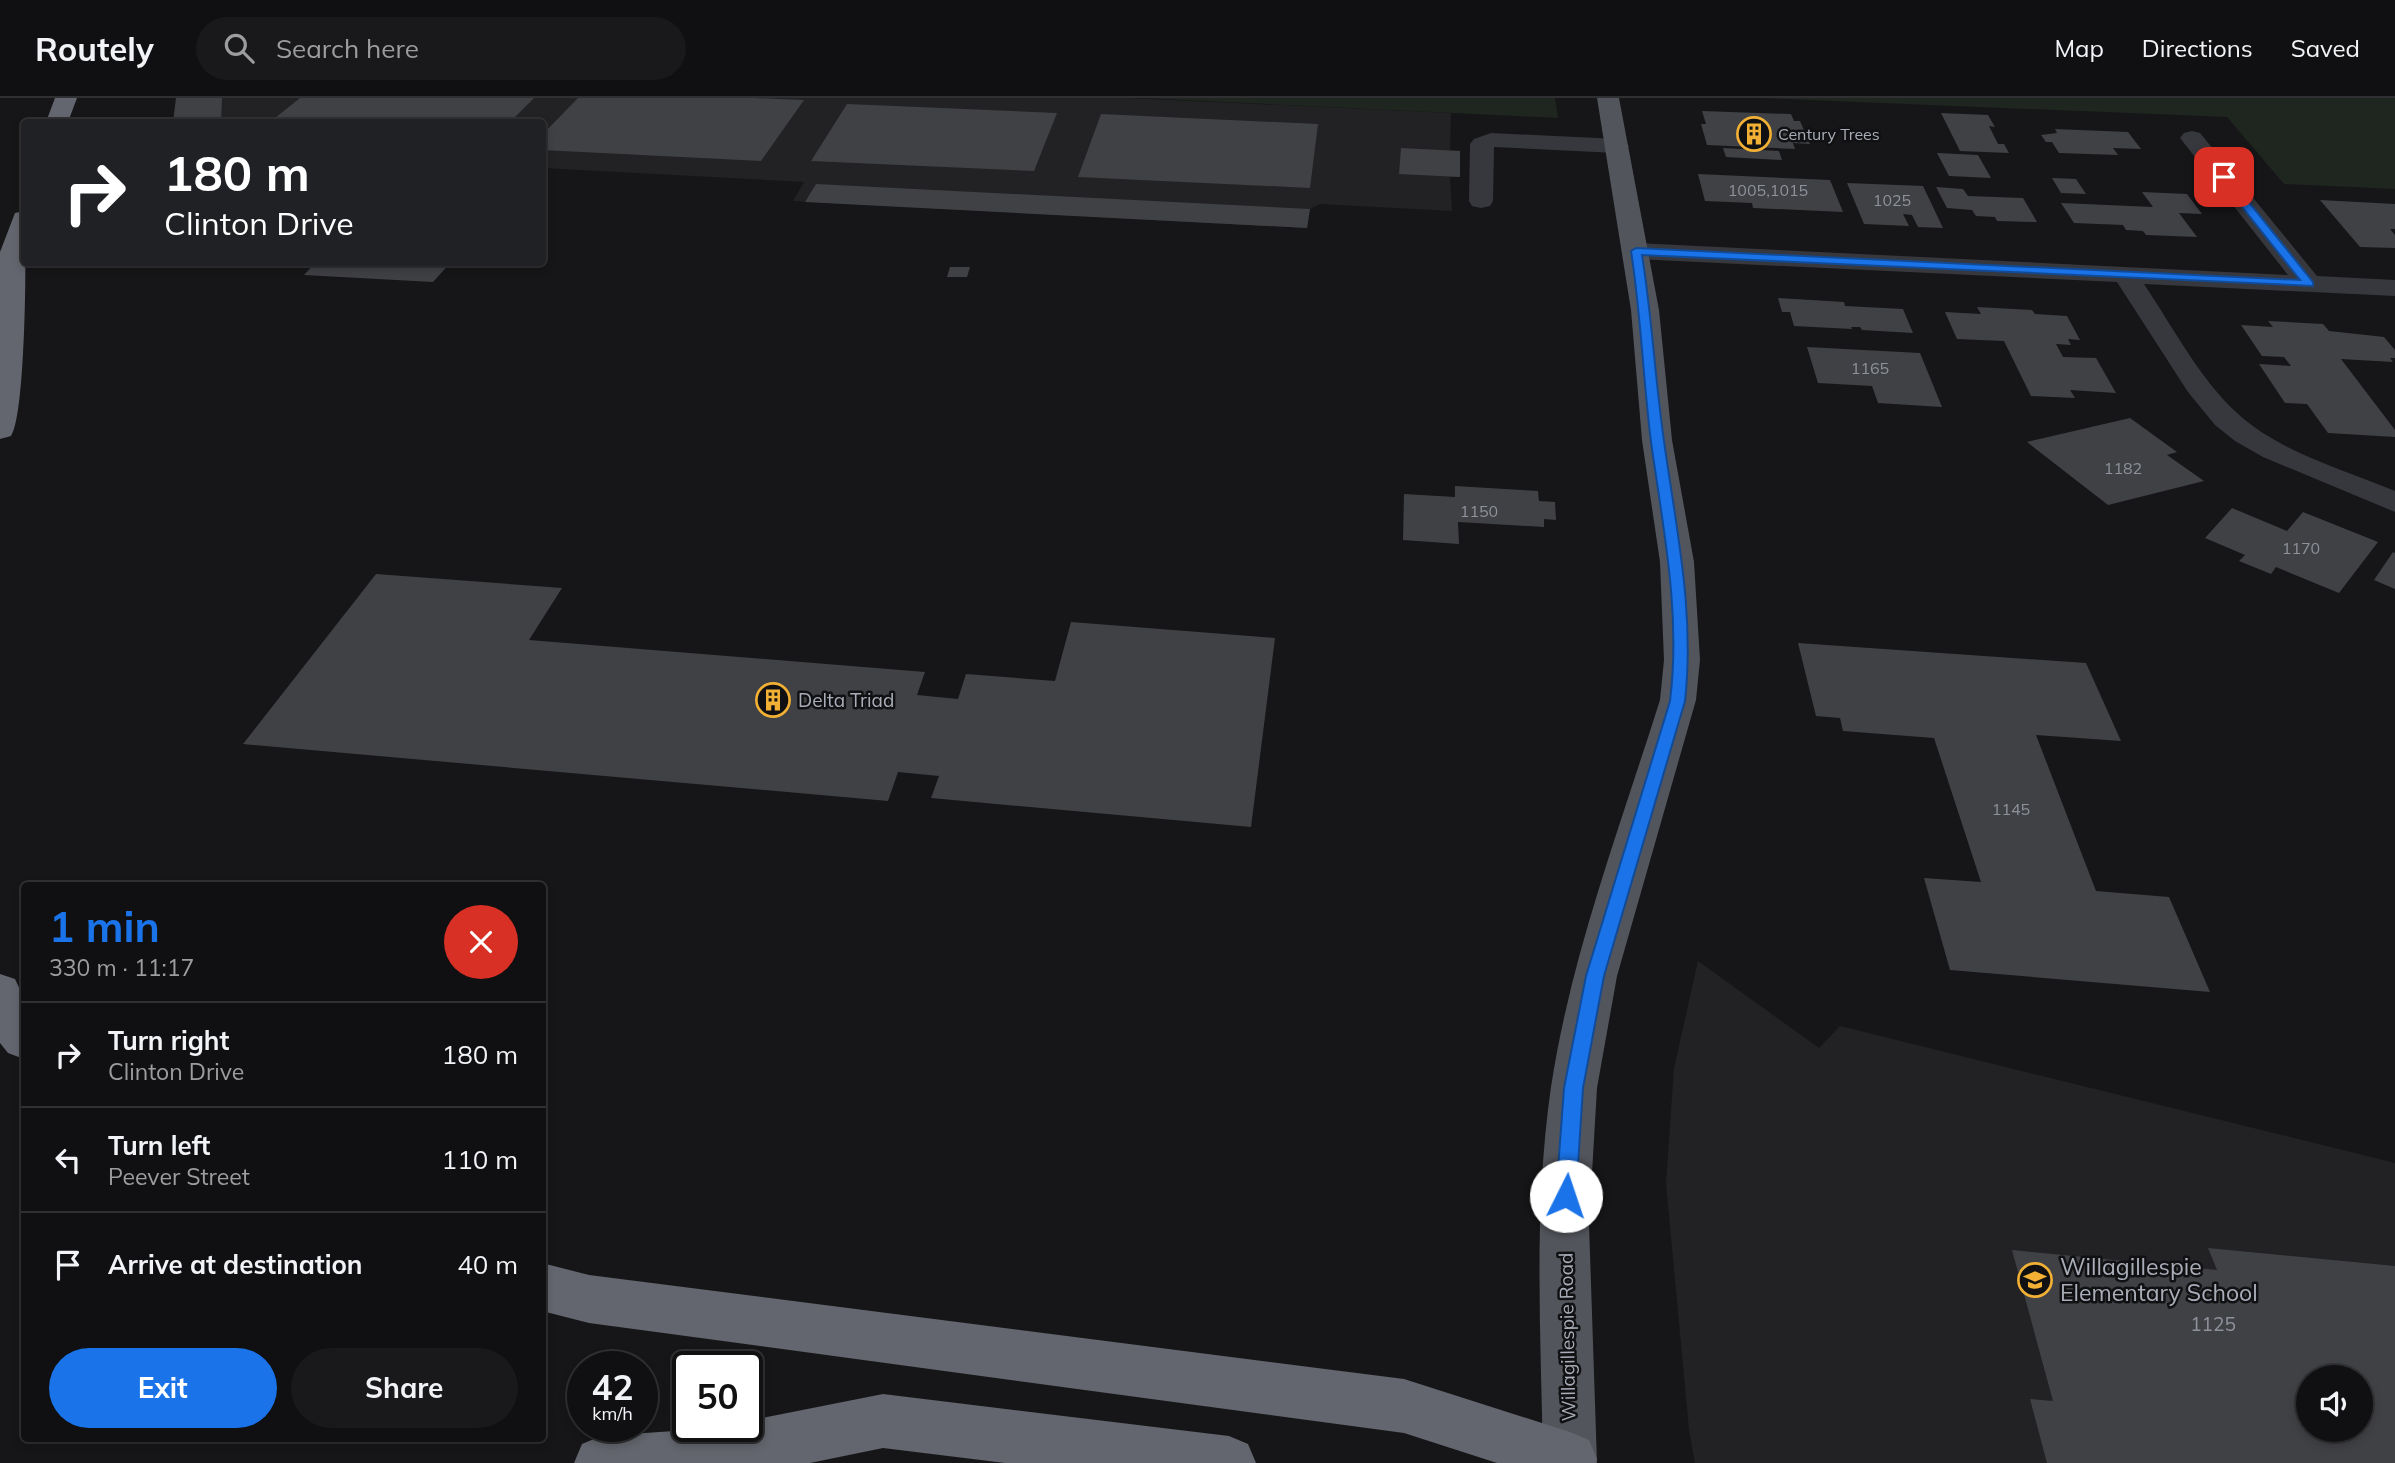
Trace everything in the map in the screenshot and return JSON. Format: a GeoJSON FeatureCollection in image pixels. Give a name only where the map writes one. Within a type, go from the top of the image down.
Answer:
{"type":"FeatureCollection","features":[{"type":"Feature","properties":{"kind":"highway"},"geometry":{"type":"LineString","coordinates":[[59,119],[66,98]]}},
{"type":"Feature","properties":{"kind":"highway"},"geometry":{"type":"LineString","coordinates":[[0,291],[21,227]]}},
{"type":"Feature","properties":{"kind":"highway"},"geometry":{"type":"LineString","coordinates":[[0,430],[5,401],[13,251]]}},
{"type":"Feature","properties":{"kind":"highway"},"geometry":{"type":"LineString","coordinates":[[0,992],[21,1037]]}},
{"type":"Feature","properties":{"kind":"highway"},"geometry":{"type":"LineString","coordinates":[[546,1288],[589,1299],[1404,1406],[1561,1462]]}},
{"type":"Feature","properties":{"kind":"highway"},"geometry":{"type":"LineString","coordinates":[[601,1463],[621,1460],[729,1460],[883,1421],[1228,1463]]}},
{"type":"Feature","properties":{"kind":"main road","name":"Willagillespie Road"},"geometry":{"type":"LineString","coordinates":[[1561,1462],[1564,1224],[1574,1088],[1595,976],[1678,701],[1682,660],[1677,562],[1657,440],[1646,310],[1608,98]]}},
{"type":"Feature","properties":{"kind":"street"},"geometry":{"type":"LineString","coordinates":[[2192,138],[2309,284]]}},
{"type":"Feature","properties":{"kind":"street"},"geometry":{"type":"LineString","coordinates":[[1481,201],[1482,144],[1491,140],[1617,146]]}},
{"type":"Feature","properties":{"kind":"street"},"geometry":{"type":"LineString","coordinates":[[1636,251],[2395,288]]}},
{"type":"Feature","properties":{"kind":"street"},"geometry":{"type":"LineString","coordinates":[[2126,275],[2198,386],[2226,418],[2246,435],[2274,451],[2395,502]]}},
{"type":"Feature","properties":{"kind":"shaded area"},"geometry":{"type":"Polygon","coordinates":[[[179,98],[1130,98],[1451,113],[1450,150],[1460,151],[1460,177],[1450,177],[1452,211],[1320,204],[1310,209],[1307,228],[793,201],[804,182],[546,168],[546,119],[176,119],[179,98]]]}},
{"type":"Feature","properties":{"kind":"shaded area"},"geometry":{"type":"Polygon","coordinates":[[[1142,98],[1555,98],[1558,118],[1142,98]]]}},
{"type":"Feature","properties":{"kind":"shaded area"},"geometry":{"type":"Polygon","coordinates":[[[1759,98],[2395,98],[2395,189],[2284,184],[2227,117],[1759,98]]]}},
{"type":"Feature","properties":{"kind":"shaded area","name":"Willagillespie Elementary School"},"geometry":{"type":"Polygon","coordinates":[[[1698,961],[1819,1048],[1840,1026],[2395,1163],[2395,1463],[1695,1463],[1689,1430],[1666,1183],[1674,1068],[1698,961]]]}},
{"type":"Feature","properties":{"kind":"building"},"geometry":{"type":"Polygon","coordinates":[[[176,98],[222,98],[221,119],[173,119],[176,98]]]}},
{"type":"Feature","properties":{"kind":"building"},"geometry":{"type":"Polygon","coordinates":[[[300,98],[534,98],[513,119],[274,119],[300,98]]]}},
{"type":"Feature","properties":{"kind":"building"},"geometry":{"type":"Polygon","coordinates":[[[578,98],[804,100],[761,161],[546,150],[546,131],[578,98]]]}},
{"type":"Feature","properties":{"kind":"building"},"geometry":{"type":"Polygon","coordinates":[[[847,104],[1057,113],[1034,171],[811,161],[847,104]]]}},
{"type":"Feature","properties":{"kind":"building","name":"Century Trees"},"geometry":{"type":"Polygon","coordinates":[[[1702,111],[1791,114],[1794,121],[1800,121],[1810,144],[1793,143],[1795,149],[1707,145],[1701,124],[1706,124],[1702,111]]]}},
{"type":"Feature","properties":{"kind":"building"},"geometry":{"type":"Polygon","coordinates":[[[1941,113],[1988,115],[1995,127],[1989,126],[1998,144],[2004,144],[2009,153],[1960,151],[1941,113]]]}},
{"type":"Feature","properties":{"kind":"building"},"geometry":{"type":"Polygon","coordinates":[[[1101,114],[1318,124],[1310,188],[1078,177],[1101,114]]]}},
{"type":"Feature","properties":{"kind":"building"},"geometry":{"type":"Polygon","coordinates":[[[2055,129],[2128,132],[2141,149],[2113,148],[2118,155],[2059,153],[2052,142],[2046,142],[2041,135],[2057,133],[2055,129]]]}},
{"type":"Feature","properties":{"kind":"building"},"geometry":{"type":"Polygon","coordinates":[[[1401,148],[1460,151],[1460,177],[1399,174],[1401,148]]]}},
{"type":"Feature","properties":{"kind":"building"},"geometry":{"type":"Polygon","coordinates":[[[1723,148],[1779,151],[1782,160],[1726,157],[1723,148]]]}},
{"type":"Feature","properties":{"kind":"building"},"geometry":{"type":"Polygon","coordinates":[[[1937,153],[1978,155],[1991,178],[1949,176],[1937,153]]]}},
{"type":"Feature","properties":{"kind":"building"},"geometry":{"type":"Polygon","coordinates":[[[1698,174],[1830,180],[1843,212],[1753,208],[1752,203],[1705,201],[1698,174]]]}},
{"type":"Feature","properties":{"kind":"building"},"geometry":{"type":"Polygon","coordinates":[[[2052,178],[2076,179],[2086,194],[2061,193],[2052,178]]]}},
{"type":"Feature","properties":{"kind":"building"},"geometry":{"type":"Polygon","coordinates":[[[1847,183],[1923,186],[1943,228],[1918,227],[1912,215],[1903,214],[1909,226],[1864,224],[1847,183]]]}},
{"type":"Feature","properties":{"kind":"building"},"geometry":{"type":"Polygon","coordinates":[[[816,184],[1310,209],[1307,228],[805,202],[816,184]]]}},
{"type":"Feature","properties":{"kind":"building"},"geometry":{"type":"Polygon","coordinates":[[[1936,187],[1963,189],[1968,196],[2023,198],[2037,222],[1997,221],[1995,217],[1976,216],[1972,210],[1947,208],[1936,187]]]}},
{"type":"Feature","properties":{"kind":"building"},"geometry":{"type":"Polygon","coordinates":[[[2142,192],[2187,194],[2202,214],[2179,213],[2197,237],[2146,235],[2143,231],[2126,230],[2123,225],[2074,223],[2061,203],[2153,207],[2142,192]]]}},
{"type":"Feature","properties":{"kind":"building"},"geometry":{"type":"Polygon","coordinates":[[[2320,200],[2395,204],[2395,229],[2390,229],[2395,235],[2395,248],[2360,247],[2320,200]]]}},
{"type":"Feature","properties":{"kind":"building"},"geometry":{"type":"Polygon","coordinates":[[[312,266],[447,266],[433,282],[304,275],[312,266]]]}},
{"type":"Feature","properties":{"kind":"building"},"geometry":{"type":"Polygon","coordinates":[[[950,267],[970,267],[967,277],[947,277],[950,267]]]}},
{"type":"Feature","properties":{"kind":"building"},"geometry":{"type":"Polygon","coordinates":[[[1778,298],[1903,309],[1913,333],[1862,330],[1860,327],[1851,327],[1852,329],[1794,326],[1790,312],[1782,312],[1778,298]]]}},
{"type":"Feature","properties":{"kind":"building"},"geometry":{"type":"Polygon","coordinates":[[[1977,307],[2032,310],[2035,314],[2067,316],[2080,340],[2068,339],[2071,345],[2056,344],[2063,357],[2096,358],[2116,393],[2070,390],[2075,398],[2031,396],[2004,341],[1957,339],[1945,312],[1981,314],[1977,307]]]}},
{"type":"Feature","properties":{"kind":"building"},"geometry":{"type":"Polygon","coordinates":[[[2268,321],[2323,324],[2329,331],[2384,337],[2395,350],[2395,358],[2390,358],[2393,362],[2341,359],[2395,430],[2395,437],[2328,433],[2307,404],[2285,403],[2259,364],[2291,366],[2284,357],[2262,356],[2241,325],[2273,327],[2268,321]]]}},
{"type":"Feature","properties":{"kind":"building"},"geometry":{"type":"Polygon","coordinates":[[[1807,347],[1920,353],[1942,407],[1878,403],[1872,386],[1818,383],[1807,347]]]}},
{"type":"Feature","properties":{"kind":"building"},"geometry":{"type":"Polygon","coordinates":[[[2130,418],[2177,452],[2167,455],[2204,481],[2108,505],[2027,442],[2130,418]]]}},
{"type":"Feature","properties":{"kind":"building"},"geometry":{"type":"Polygon","coordinates":[[[1455,486],[1538,491],[1539,501],[1555,502],[1556,520],[1544,519],[1544,527],[1458,522],[1459,544],[1403,540],[1404,494],[1455,497],[1455,486]]]}},
{"type":"Feature","properties":{"kind":"building"},"geometry":{"type":"Polygon","coordinates":[[[2232,508],[2287,531],[2303,512],[2378,542],[2339,593],[2276,567],[2271,574],[2239,561],[2245,555],[2205,538],[2232,508]]]}},
{"type":"Feature","properties":{"kind":"building"},"geometry":{"type":"Polygon","coordinates":[[[2393,552],[2395,553],[2395,589],[2374,580],[2393,552]]]}},
{"type":"Feature","properties":{"kind":"building","name":"Delta Triad"},"geometry":{"type":"Polygon","coordinates":[[[376,574],[562,588],[529,640],[925,672],[917,695],[958,699],[966,674],[1055,681],[1071,622],[1275,638],[1251,827],[931,798],[939,776],[898,772],[888,801],[243,744],[376,574]]]}},
{"type":"Feature","properties":{"kind":"building"},"geometry":{"type":"Polygon","coordinates":[[[1798,643],[2086,663],[2121,741],[2036,735],[2096,891],[2169,897],[2210,992],[1950,970],[1924,878],[1981,882],[1934,738],[1843,731],[1840,718],[1816,716],[1798,643]]]}},
{"type":"Feature","properties":{"kind":"building"},"geometry":{"type":"Polygon","coordinates":[[[2208,1248],[2395,1266],[2395,1463],[2047,1463],[2030,1399],[2053,1401],[2012,1250],[2217,1270],[2208,1248]]]}},
{"type":"Feature","properties":{"kind":"place","name":"Century Trees"},"geometry":{"type":"Point","coordinates":[1754,134]}},
{"type":"Feature","properties":{"kind":"place","name":"Delta Triad"},"geometry":{"type":"Point","coordinates":[773,700]}},
{"type":"Feature","properties":{"kind":"place","name":"Willagillespie Elementary School"},"geometry":{"type":"Point","coordinates":[2035,1280]}},
{"type":"Feature","properties":{"kind":"route"},"geometry":{"type":"LineString","coordinates":[[1566,1196],[1574,1088],[1595,976],[1622,895],[1678,701],[1682,660],[1677,562],[1657,440],[1646,310],[1636,251],[2309,284],[2224,177]]}}]}
